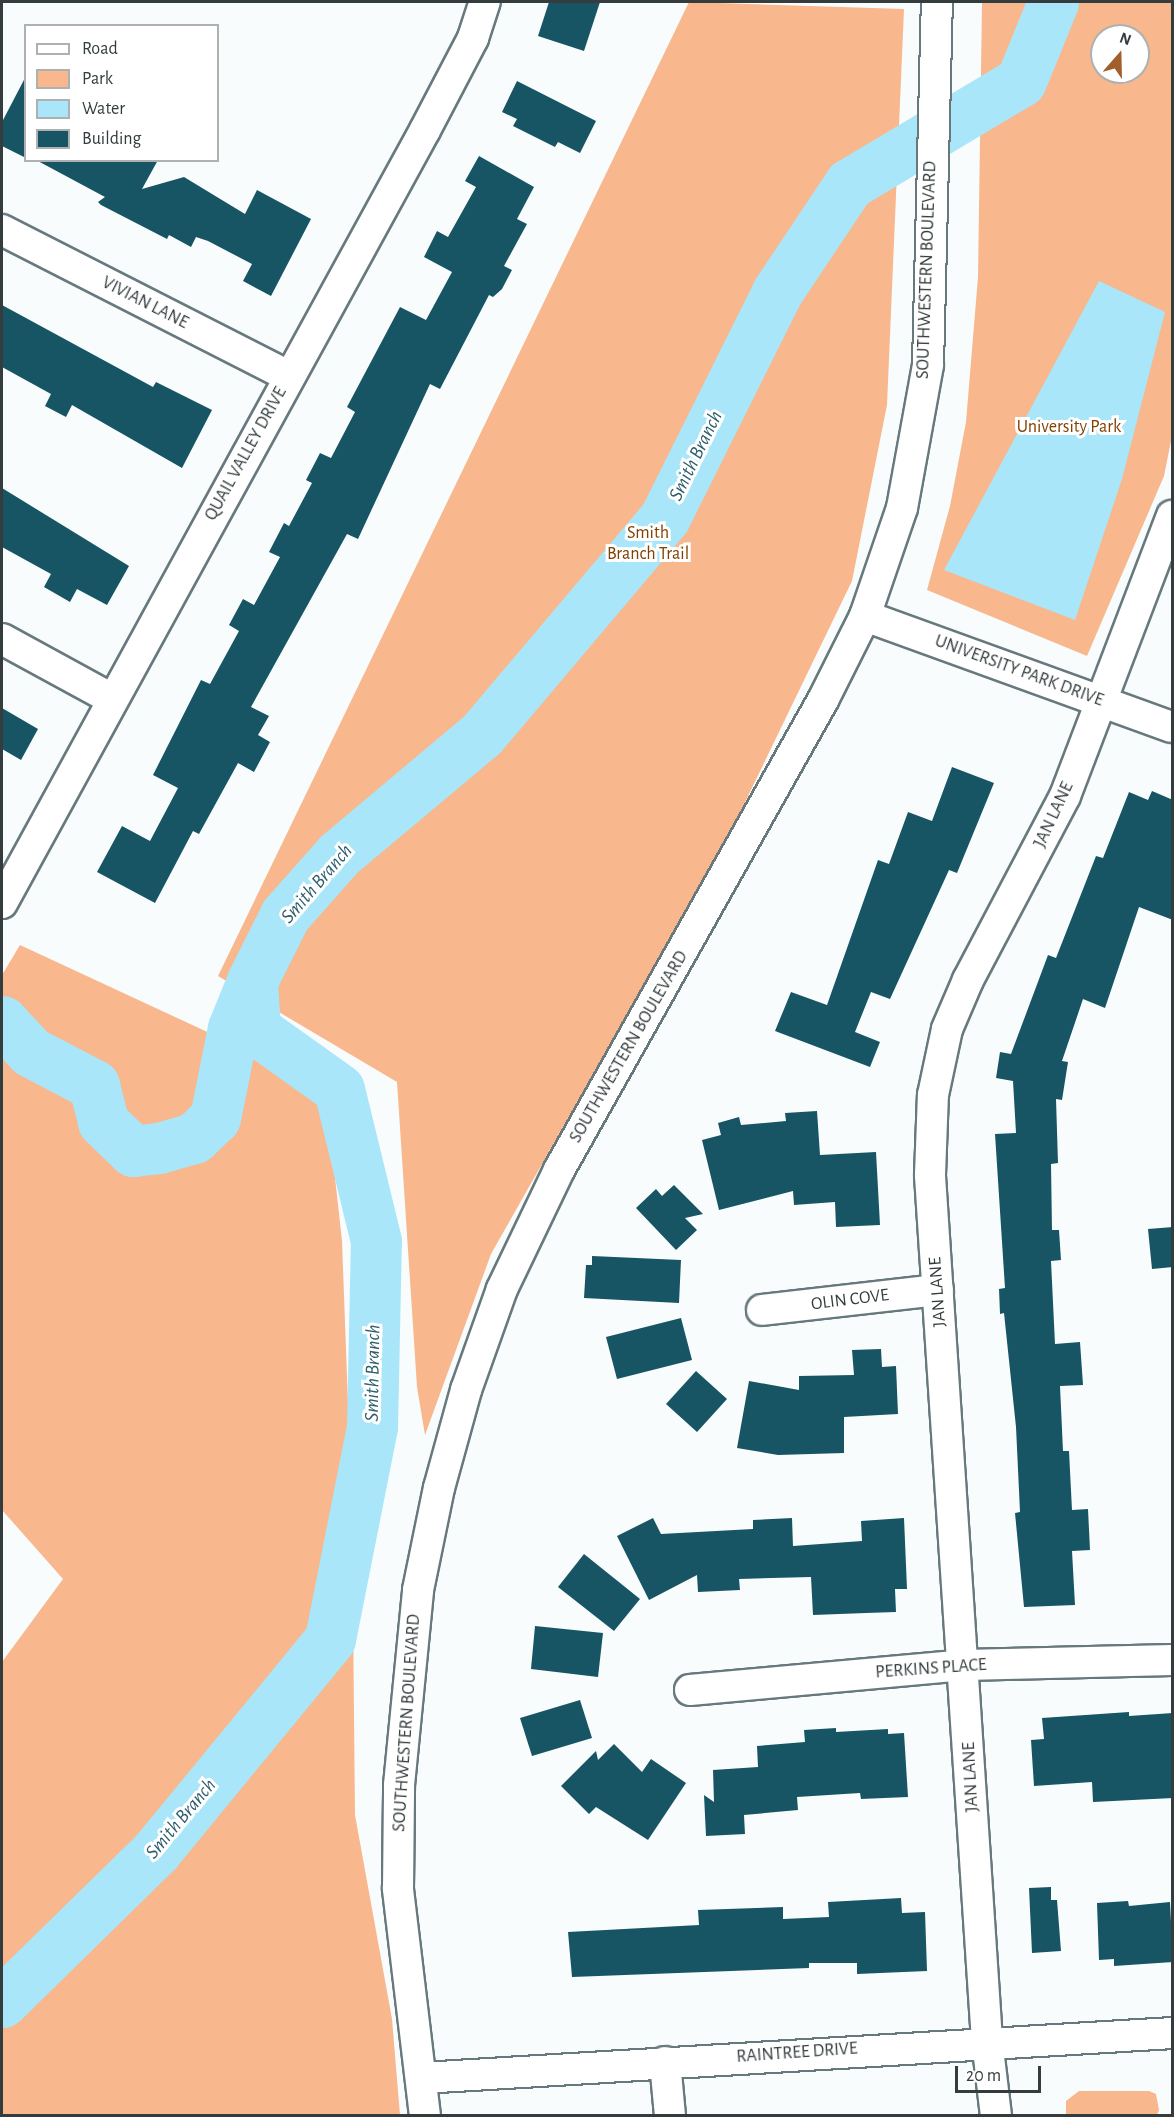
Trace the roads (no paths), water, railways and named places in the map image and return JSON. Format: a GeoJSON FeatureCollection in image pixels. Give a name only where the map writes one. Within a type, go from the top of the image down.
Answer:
{"type":"FeatureCollection","features":[{"type":"Feature","properties":{"kind":"street","name":"QUAIL VALLEY DRIVE"},"geometry":{"type":"LineString","coordinates":[[2,903],[473,38],[485,2]]}},
{"type":"Feature","properties":{"kind":"street","name":"SOUTHWESTERN BOULEVARD"},"geometry":{"type":"LineString","coordinates":[[425,2115],[398,1888],[399,1785],[418,1590],[466,1390],[502,1289],[559,1170],[779,783],[866,616],[902,508],[928,365],[927,271],[937,2]]}},
{"type":"Feature","properties":{"kind":"street","name":"VIVIAN LANE"},"geometry":{"type":"LineString","coordinates":[[2,230],[288,376]]}},
{"type":"Feature","properties":{"kind":"street","name":"JAN LANE"},"geometry":{"type":"LineString","coordinates":[[996,2115],[987,2041],[930,1175],[933,1095],[947,1029],[968,980],[1065,796],[1098,699],[1173,516]]}},
{"type":"Feature","properties":{"kind":"street","name":"UNIVERSITY PARK DRIVE"},"geometry":{"type":"LineString","coordinates":[[866,616],[1173,727]]}},
{"type":"Feature","properties":{"kind":"street"},"geometry":{"type":"LineString","coordinates":[[2,639],[112,699]]}},
{"type":"Feature","properties":{"kind":"street","name":"OLIN COVE"},"geometry":{"type":"LineString","coordinates":[[762,1310],[938,1290]]}},
{"type":"Feature","properties":{"kind":"street","name":"PERKINS PLACE"},"geometry":{"type":"LineString","coordinates":[[690,1690],[964,1665],[1173,1660]]}},
{"type":"Feature","properties":{"kind":"street","name":"RAINTREE DRIVE"},"geometry":{"type":"LineString","coordinates":[[422,2078],[987,2041],[1173,2032]]}},
{"type":"Feature","properties":{"kind":"street"},"geometry":{"type":"LineString","coordinates":[[665,2062],[670,2115]]}},
{"type":"Feature","properties":{"kind":"water"},"geometry":{"type":"Polygon","coordinates":[[[1099,281],[1165,312],[1122,479],[1075,620],[944,570],[1099,281]]]}},
{"type":"Feature","properties":{"kind":"waterway","name":"Smith Branch"},"geometry":{"type":"LineString","coordinates":[[2,2002],[156,1851],[330,1639],[372,1427],[376,1241],[339,1089],[255,1029],[252,981],[285,915],[339,854],[481,735],[665,517],[777,292],[849,184],[1021,81],[1053,2]]}},
{"type":"Feature","properties":{"kind":"waterway"},"geometry":{"type":"LineString","coordinates":[[2,1021],[31,1052],[94,1085],[103,1122],[133,1151],[159,1148],[194,1138],[215,1118],[233,1028],[250,986]]}},
{"type":"Feature","properties":{"kind":"park label","name":"University Park"},"geometry":{"type":"Point","coordinates":[1069,427]}},
{"type":"Feature","properties":{"kind":"park label","name":"Smith Branch Trail"},"geometry":{"type":"Point","coordinates":[648,544]}}]}
